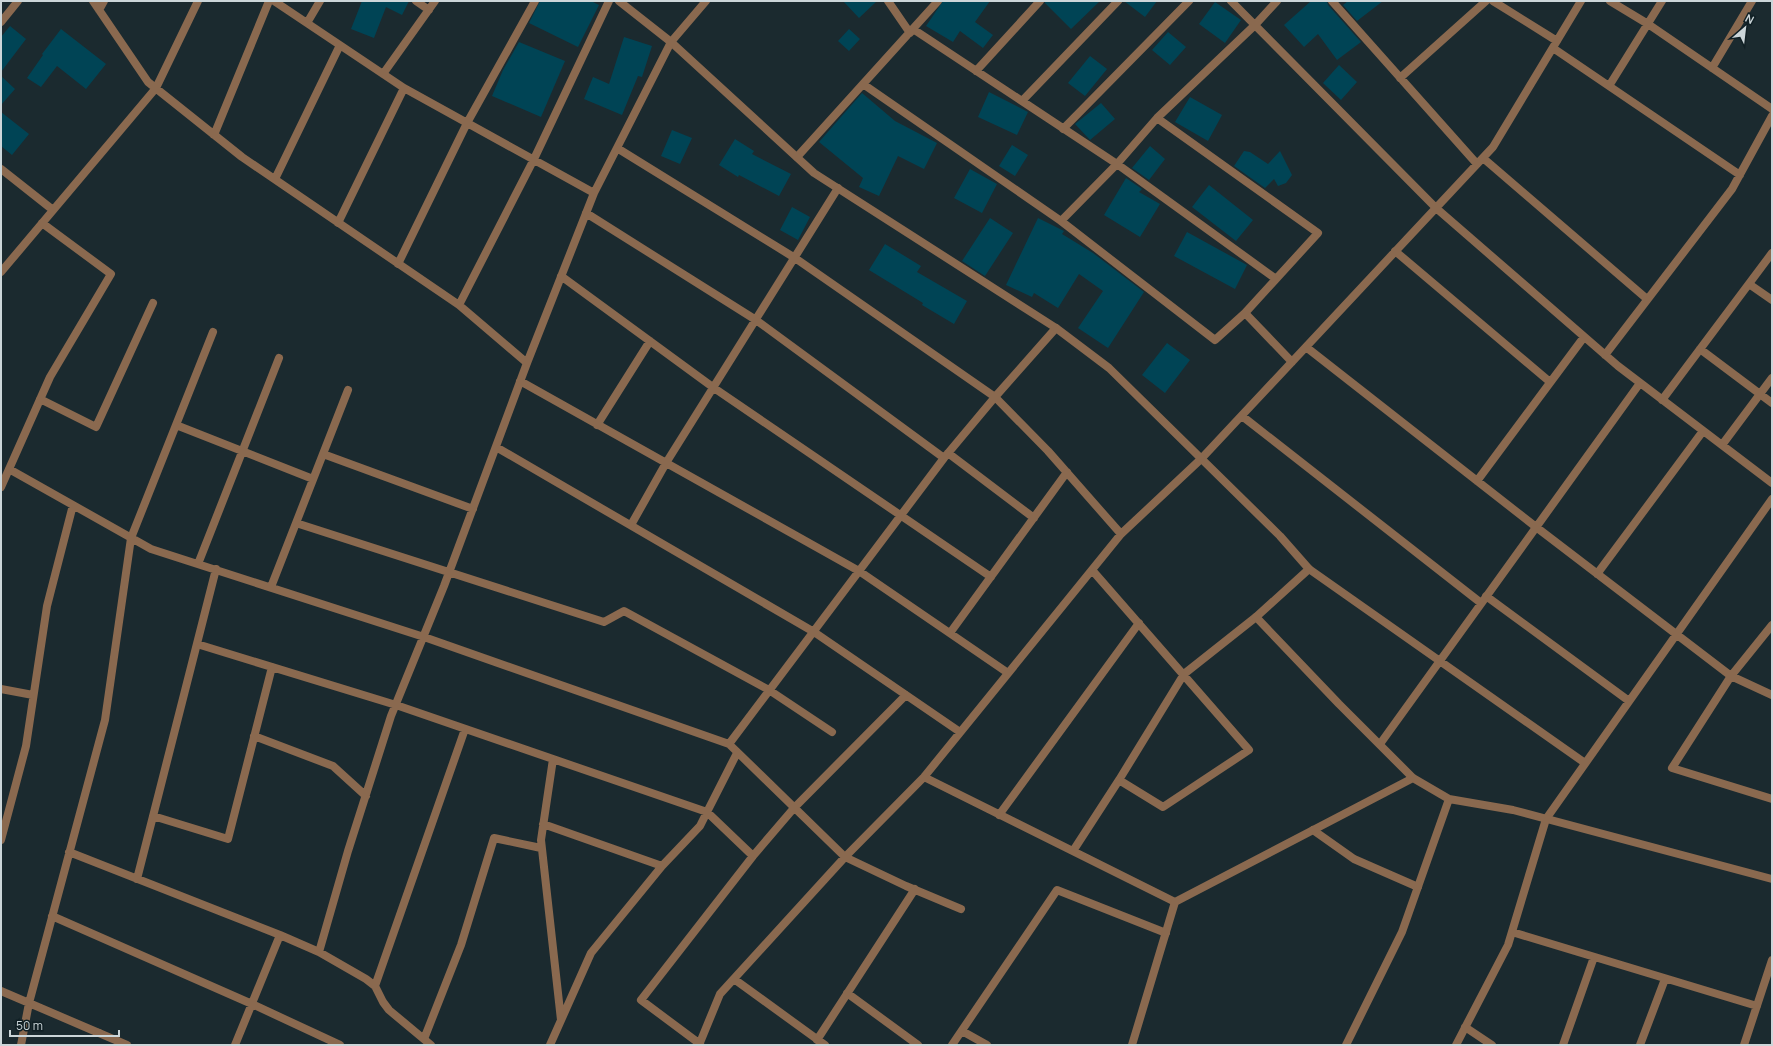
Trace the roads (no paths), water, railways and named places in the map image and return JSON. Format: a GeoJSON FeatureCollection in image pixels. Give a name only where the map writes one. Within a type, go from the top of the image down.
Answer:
{"type":"FeatureCollection","features":[{"type":"Feature","properties":{"kind":"street"},"geometry":{"type":"LineString","coordinates":[[1,22],[18,1]]}},
{"type":"Feature","properties":{"kind":"street"},"geometry":{"type":"LineString","coordinates":[[93,1],[148,82],[242,157],[459,305],[527,363]]}},
{"type":"Feature","properties":{"kind":"street"},"geometry":{"type":"LineString","coordinates":[[99,10],[104,1]]}},
{"type":"Feature","properties":{"kind":"street"},"geometry":{"type":"LineString","coordinates":[[1,272],[156,88],[198,1]]}},
{"type":"Feature","properties":{"kind":"street"},"geometry":{"type":"LineString","coordinates":[[214,134],[269,1]]}},
{"type":"Feature","properties":{"kind":"street"},"geometry":{"type":"LineString","coordinates":[[274,1],[404,88],[594,193]]}},
{"type":"Feature","properties":{"kind":"street"},"geometry":{"type":"LineString","coordinates":[[307,23],[320,1]]}},
{"type":"Feature","properties":{"kind":"street"},"geometry":{"type":"LineString","coordinates":[[416,1],[429,10]]}},
{"type":"Feature","properties":{"kind":"street"},"geometry":{"type":"LineString","coordinates":[[383,74],[435,1]]}},
{"type":"Feature","properties":{"kind":"street"},"geometry":{"type":"LineString","coordinates":[[398,264],[467,123],[535,1]]}},
{"type":"Feature","properties":{"kind":"street"},"geometry":{"type":"LineString","coordinates":[[459,305],[534,160],[609,1]]}},
{"type":"Feature","properties":{"kind":"street"},"geometry":{"type":"LineString","coordinates":[[619,1],[671,42],[814,173],[1056,328],[1109,368],[1280,536],[1310,569],[1585,763]]}},
{"type":"Feature","properties":{"kind":"street"},"geometry":{"type":"LineString","coordinates":[[319,952],[366,796],[396,705],[424,637],[520,381],[594,193],[671,42],[706,1]]}},
{"type":"Feature","properties":{"kind":"street"},"geometry":{"type":"LineString","coordinates":[[888,1],[911,31],[976,71],[1117,164],[1276,279]]}},
{"type":"Feature","properties":{"kind":"street"},"geometry":{"type":"LineString","coordinates":[[797,157],[938,1]]}},
{"type":"Feature","properties":{"kind":"street"},"geometry":{"type":"LineString","coordinates":[[976,71],[1040,1]]}},
{"type":"Feature","properties":{"kind":"street"},"geometry":{"type":"LineString","coordinates":[[1022,101],[1118,1]]}},
{"type":"Feature","properties":{"kind":"street"},"geometry":{"type":"LineString","coordinates":[[1063,129],[1189,1]]}},
{"type":"Feature","properties":{"kind":"street"},"geometry":{"type":"LineString","coordinates":[[1231,1],[1436,208],[1605,355],[1772,483]]}},
{"type":"Feature","properties":{"kind":"street"},"geometry":{"type":"LineString","coordinates":[[1061,221],[1117,164],[1157,118],[1255,25],[1277,1]]}},
{"type":"Feature","properties":{"kind":"street"},"geometry":{"type":"LineString","coordinates":[[1332,1],[1400,78],[1480,161],[1647,299]]}},
{"type":"Feature","properties":{"kind":"street"},"geometry":{"type":"LineString","coordinates":[[1400,78],[1486,1]]}},
{"type":"Feature","properties":{"kind":"street"},"geometry":{"type":"LineString","coordinates":[[1493,1],[1557,41]]}},
{"type":"Feature","properties":{"kind":"street"},"geometry":{"type":"LineString","coordinates":[[906,695],[794,808],[753,856],[642,1000],[699,1044],[720,994],[845,857],[924,777],[1122,534],[1201,459],[1493,147],[1581,1]]}},
{"type":"Feature","properties":{"kind":"street"},"geometry":{"type":"LineString","coordinates":[[1610,1],[1648,24],[1772,109]]}},
{"type":"Feature","properties":{"kind":"street"},"geometry":{"type":"LineString","coordinates":[[1609,86],[1662,1]]}},
{"type":"Feature","properties":{"kind":"street"},"geometry":{"type":"LineString","coordinates":[[1712,68],[1752,1]]}},
{"type":"Feature","properties":{"kind":"street"},"geometry":{"type":"LineString","coordinates":[[275,179],[340,45]]}},
{"type":"Feature","properties":{"kind":"street"},"geometry":{"type":"LineString","coordinates":[[1553,48],[1740,175]]}},
{"type":"Feature","properties":{"kind":"street"},"geometry":{"type":"LineString","coordinates":[[863,84],[1061,221],[1215,340],[1245,313],[1318,233],[1157,118]]}},
{"type":"Feature","properties":{"kind":"street"},"geometry":{"type":"LineString","coordinates":[[338,223],[404,88]]}},
{"type":"Feature","properties":{"kind":"street"},"geometry":{"type":"LineString","coordinates":[[1605,355],[1732,190],[1772,116]]}},
{"type":"Feature","properties":{"kind":"street"},"geometry":{"type":"LineString","coordinates":[[617,148],[795,258],[995,397],[1067,472],[1122,534]]}},
{"type":"Feature","properties":{"kind":"street"},"geometry":{"type":"LineString","coordinates":[[1,169],[53,210]]}},
{"type":"Feature","properties":{"kind":"street"},"geometry":{"type":"LineString","coordinates":[[631,525],[666,463],[838,188]]}},
{"type":"Feature","properties":{"kind":"street"},"geometry":{"type":"LineString","coordinates":[[586,213],[756,320],[1034,518]]}},
{"type":"Feature","properties":{"kind":"street"},"geometry":{"type":"LineString","coordinates":[[1,487],[50,377],[111,274],[42,223]]}},
{"type":"Feature","properties":{"kind":"street"},"geometry":{"type":"LineString","coordinates":[[1395,251],[1550,382]]}},
{"type":"Feature","properties":{"kind":"street"},"geometry":{"type":"LineString","coordinates":[[1662,400],[1772,253]]}},
{"type":"Feature","properties":{"kind":"street"},"geometry":{"type":"LineString","coordinates":[[561,276],[714,388],[991,577]]}},
{"type":"Feature","properties":{"kind":"street"},"geometry":{"type":"LineString","coordinates":[[1749,284],[1772,300]]}},
{"type":"Feature","properties":{"kind":"street"},"geometry":{"type":"LineString","coordinates":[[40,399],[96,427],[153,303]]}},
{"type":"Feature","properties":{"kind":"street"},"geometry":{"type":"LineString","coordinates":[[1245,313],[1292,362]]}},
{"type":"Feature","properties":{"kind":"street"},"geometry":{"type":"LineString","coordinates":[[729,744],[946,455],[1056,328]]}},
{"type":"Feature","properties":{"kind":"street"},"geometry":{"type":"LineString","coordinates":[[21,1045],[28,1003],[105,720],[131,538],[213,332]]}},
{"type":"Feature","properties":{"kind":"street"},"geometry":{"type":"LineString","coordinates":[[1478,482],[1584,337]]}},
{"type":"Feature","properties":{"kind":"street"},"geometry":{"type":"LineString","coordinates":[[597,424],[650,341]]}},
{"type":"Feature","properties":{"kind":"street"},"geometry":{"type":"LineString","coordinates":[[1306,347],[1676,635],[1731,676],[1772,695]]}},
{"type":"Feature","properties":{"kind":"street"},"geometry":{"type":"LineString","coordinates":[[1700,349],[1772,403]]}},
{"type":"Feature","properties":{"kind":"street"},"geometry":{"type":"LineString","coordinates":[[198,564],[280,358]]}},
{"type":"Feature","properties":{"kind":"street"},"geometry":{"type":"LineString","coordinates":[[1722,445],[1772,378]]}},
{"type":"Feature","properties":{"kind":"street"},"geometry":{"type":"LineString","coordinates":[[520,381],[859,571],[1008,673]]}},
{"type":"Feature","properties":{"kind":"street"},"geometry":{"type":"LineString","coordinates":[[1380,744],[1640,383]]}},
{"type":"Feature","properties":{"kind":"street"},"geometry":{"type":"LineString","coordinates":[[271,587],[348,390]]}},
{"type":"Feature","properties":{"kind":"street"},"geometry":{"type":"LineString","coordinates":[[1242,416],[1484,600],[1629,701]]}},
{"type":"Feature","properties":{"kind":"street"},"geometry":{"type":"LineString","coordinates":[[176,425],[313,479]]}},
{"type":"Feature","properties":{"kind":"street"},"geometry":{"type":"LineString","coordinates":[[1597,574],[1703,431]]}},
{"type":"Feature","properties":{"kind":"street"},"geometry":{"type":"LineString","coordinates":[[496,447],[814,632],[960,732]]}},
{"type":"Feature","properties":{"kind":"street"},"geometry":{"type":"LineString","coordinates":[[322,454],[473,509]]}},
{"type":"Feature","properties":{"kind":"street"},"geometry":{"type":"LineString","coordinates":[[9,469],[151,549],[424,637],[729,744],[845,857],[961,908]]}},
{"type":"Feature","properties":{"kind":"street"},"geometry":{"type":"LineString","coordinates":[[950,633],[1067,472]]}},
{"type":"Feature","properties":{"kind":"street"},"geometry":{"type":"LineString","coordinates":[[1456,1045],[1508,945],[1546,819],[1772,499]]}},
{"type":"Feature","properties":{"kind":"street"},"geometry":{"type":"LineString","coordinates":[[1,840],[26,746],[47,606],[73,505]]}},
{"type":"Feature","properties":{"kind":"street"},"geometry":{"type":"LineString","coordinates":[[296,523],[604,622],[624,611],[769,690],[832,732]]}},
{"type":"Feature","properties":{"kind":"street"},"geometry":{"type":"LineString","coordinates":[[137,879],[216,569]]}},
{"type":"Feature","properties":{"kind":"street"},"geometry":{"type":"LineString","coordinates":[[1073,851],[1119,780],[1184,674],[1256,617],[1310,569]]}},
{"type":"Feature","properties":{"kind":"street"},"geometry":{"type":"LineString","coordinates":[[1092,570],[1249,750],[1164,807],[1119,780]]}},
{"type":"Feature","properties":{"kind":"street"},"geometry":{"type":"LineString","coordinates":[[1256,617],[1339,704],[1413,778],[1449,799],[1513,810],[1772,879]]}},
{"type":"Feature","properties":{"kind":"street"},"geometry":{"type":"LineString","coordinates":[[1000,815],[1140,624]]}},
{"type":"Feature","properties":{"kind":"street"},"geometry":{"type":"LineString","coordinates":[[1772,625],[1731,676],[1672,768],[1772,799]]}},
{"type":"Feature","properties":{"kind":"street"},"geometry":{"type":"LineString","coordinates":[[197,644],[396,705],[707,812],[753,856]]}},
{"type":"Feature","properties":{"kind":"street"},"geometry":{"type":"LineString","coordinates":[[153,816],[228,839],[272,667]]}},
{"type":"Feature","properties":{"kind":"street"},"geometry":{"type":"LineString","coordinates":[[1,689],[33,695]]}},
{"type":"Feature","properties":{"kind":"street"},"geometry":{"type":"LineString","coordinates":[[375,986],[465,729]]}},
{"type":"Feature","properties":{"kind":"street"},"geometry":{"type":"LineString","coordinates":[[254,736],[333,766],[366,796]]}},
{"type":"Feature","properties":{"kind":"street"},"geometry":{"type":"LineString","coordinates":[[550,1045],[591,953],[662,866],[700,826],[737,753]]}},
{"type":"Feature","properties":{"kind":"street"},"geometry":{"type":"LineString","coordinates":[[553,759],[541,840],[561,1020]]}},
{"type":"Feature","properties":{"kind":"street"},"geometry":{"type":"LineString","coordinates":[[924,777],[1175,902]]}},
{"type":"Feature","properties":{"kind":"street"},"geometry":{"type":"LineString","coordinates":[[1132,1045],[1175,902],[1413,778]]}},
{"type":"Feature","properties":{"kind":"street"},"geometry":{"type":"LineString","coordinates":[[1346,1045],[1402,932],[1449,799]]}},
{"type":"Feature","properties":{"kind":"street"},"geometry":{"type":"LineString","coordinates":[[543,824],[662,866]]}},
{"type":"Feature","properties":{"kind":"street"},"geometry":{"type":"LineString","coordinates":[[1313,830],[1354,859],[1418,887]]}},
{"type":"Feature","properties":{"kind":"street"},"geometry":{"type":"LineString","coordinates":[[424,1038],[461,945],[494,838],[542,848]]}},
{"type":"Feature","properties":{"kind":"street"},"geometry":{"type":"LineString","coordinates":[[69,852],[319,952],[366,979],[375,986],[383,1002],[390,1010],[431,1045]]}},
{"type":"Feature","properties":{"kind":"street"},"geometry":{"type":"LineString","coordinates":[[817,1040],[915,889]]}},
{"type":"Feature","properties":{"kind":"street"},"geometry":{"type":"LineString","coordinates":[[952,1045],[1057,890],[1166,933]]}},
{"type":"Feature","properties":{"kind":"street"},"geometry":{"type":"LineString","coordinates":[[52,916],[252,1004],[340,1045]]}},
{"type":"Feature","properties":{"kind":"street"},"geometry":{"type":"LineString","coordinates":[[1512,932],[1757,1006]]}},
{"type":"Feature","properties":{"kind":"street"},"geometry":{"type":"LineString","coordinates":[[235,1045],[280,936]]}},
{"type":"Feature","properties":{"kind":"street"},"geometry":{"type":"LineString","coordinates":[[1563,1045],[1594,957]]}},
{"type":"Feature","properties":{"kind":"street"},"geometry":{"type":"LineString","coordinates":[[1744,1045],[1772,960]]}},
{"type":"Feature","properties":{"kind":"street"},"geometry":{"type":"LineString","coordinates":[[734,979],[825,1045]]}},
{"type":"Feature","properties":{"kind":"street"},"geometry":{"type":"LineString","coordinates":[[1640,1045],[1665,979]]}},
{"type":"Feature","properties":{"kind":"street"},"geometry":{"type":"LineString","coordinates":[[1,991],[98,1033],[115,1043],[127,1045]]}},
{"type":"Feature","properties":{"kind":"street"},"geometry":{"type":"LineString","coordinates":[[847,993],[918,1045]]}},
{"type":"Feature","properties":{"kind":"street"},"geometry":{"type":"LineString","coordinates":[[1465,1027],[1492,1045]]}},
{"type":"Feature","properties":{"kind":"street"},"geometry":{"type":"LineString","coordinates":[[962,1031],[987,1045]]}}]}
